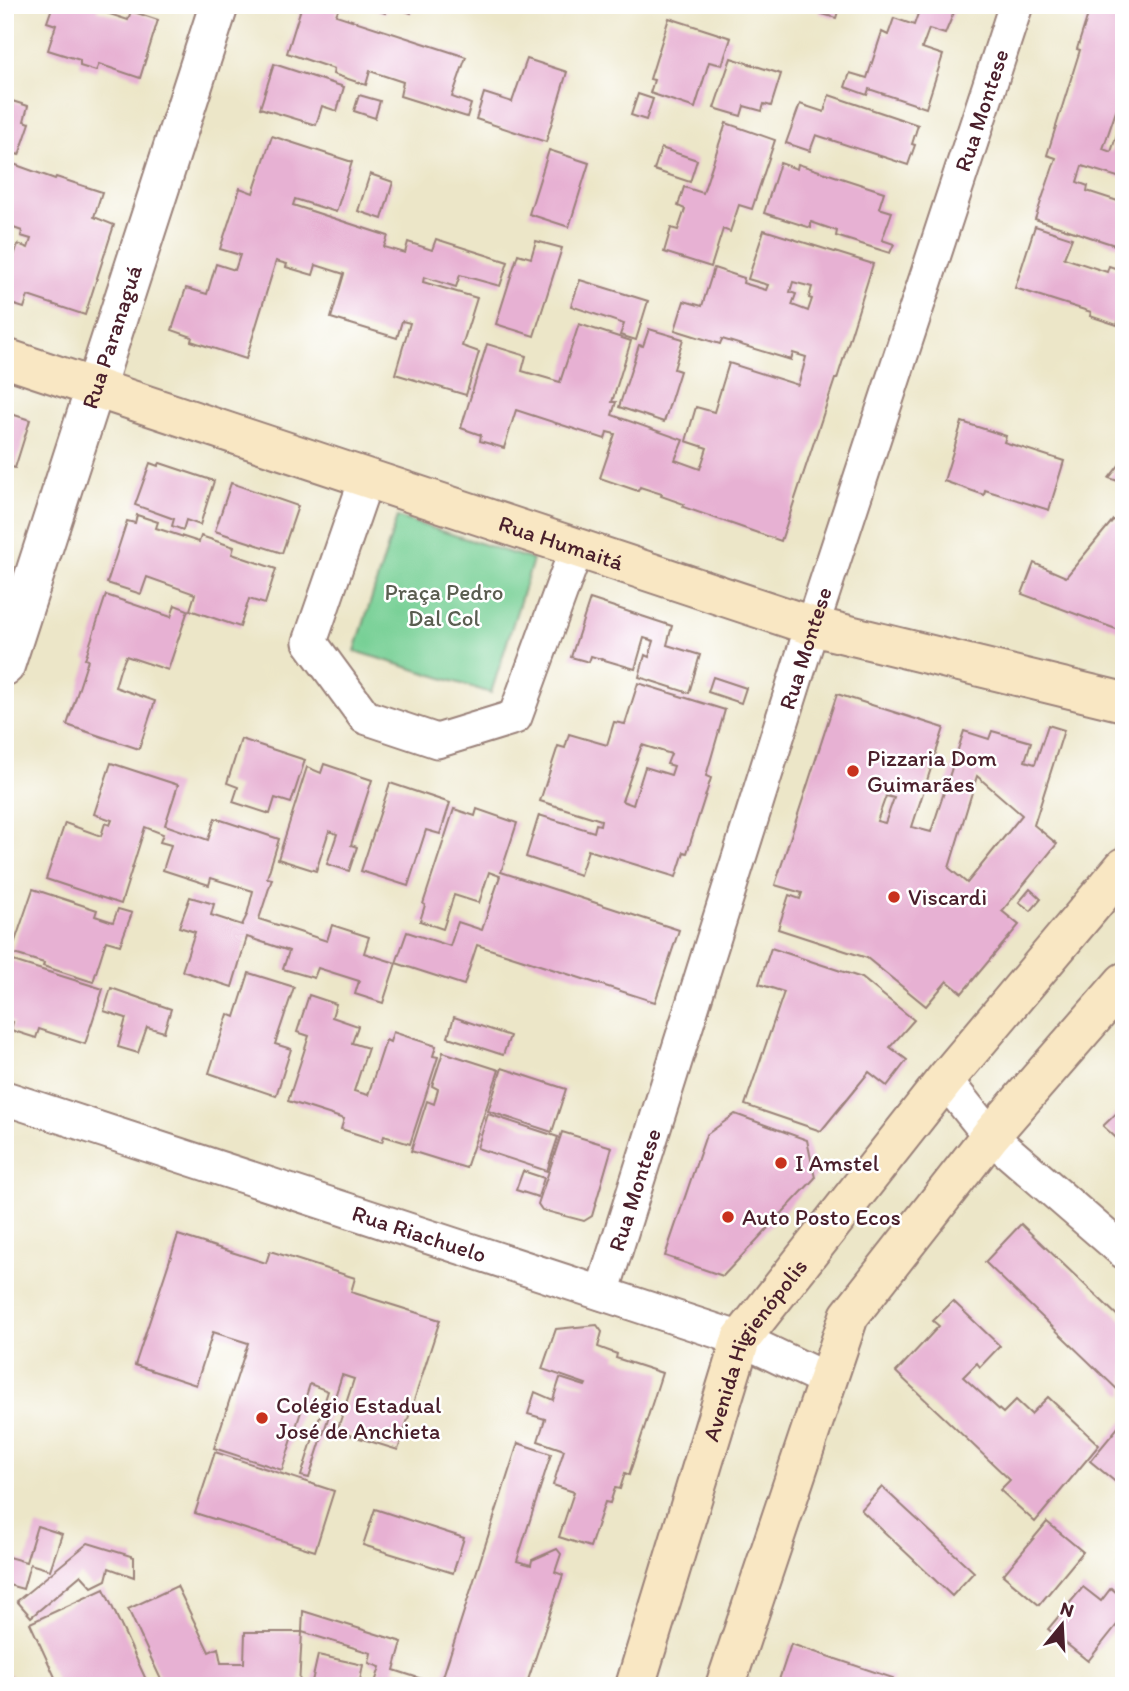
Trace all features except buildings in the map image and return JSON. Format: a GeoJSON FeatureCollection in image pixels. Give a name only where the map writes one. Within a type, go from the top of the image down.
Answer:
{"type":"FeatureCollection","features":[{"type":"Feature","properties":{"kind":"main road","name":"Rua Humaitá"},"geometry":{"type":"LineString","coordinates":[[5,358],[812,626],[1124,702]]}},
{"type":"Feature","properties":{"kind":"main road","name":"Avenida Higienópolis"},"geometry":{"type":"LineString","coordinates":[[635,1686],[741,1339],[945,1080],[1124,867]]}},
{"type":"Feature","properties":{"kind":"main road"},"geometry":{"type":"LineString","coordinates":[[725,1686],[849,1316],[990,1136],[1124,982]]}},
{"type":"Feature","properties":{"kind":"street","name":"Rua Paranaguá"},"geometry":{"type":"LineString","coordinates":[[5,666],[219,5]]}},
{"type":"Feature","properties":{"kind":"street","name":"Rua Montese"},"geometry":{"type":"LineString","coordinates":[[602,1293],[812,626],[1016,5]]}},
{"type":"Feature","properties":{"kind":"street"},"geometry":{"type":"LineString","coordinates":[[367,477],[310,642],[365,717],[437,741],[515,717],[577,547]]}},
{"type":"Feature","properties":{"kind":"street"},"geometry":{"type":"LineString","coordinates":[[945,1080],[990,1136],[1124,1252]]}},
{"type":"Feature","properties":{"kind":"street","name":"Rua Riachuelo"},"geometry":{"type":"LineString","coordinates":[[5,1098],[741,1339],[827,1380]]}},
{"type":"Feature","properties":{"kind":"green space","name":"Praça Pedro Dal Col"},"geometry":{"type":"Polygon","coordinates":[[[397,517],[533,560],[491,693],[355,651],[397,517]]]}},
{"type":"Feature","properties":{"kind":"place","name":"Pizzaria Dom Guimarães"},"geometry":{"type":"Point","coordinates":[853,771]}},
{"type":"Feature","properties":{"kind":"place","name":"Viscardi"},"geometry":{"type":"Point","coordinates":[894,897]}},
{"type":"Feature","properties":{"kind":"place","name":"I Amstel"},"geometry":{"type":"Point","coordinates":[781,1163]}},
{"type":"Feature","properties":{"kind":"place","name":"Auto Posto Ecos"},"geometry":{"type":"Point","coordinates":[728,1217]}},
{"type":"Feature","properties":{"kind":"place","name":"Colégio Estadual José de Anchieta"},"geometry":{"type":"Point","coordinates":[262,1418]}}]}
